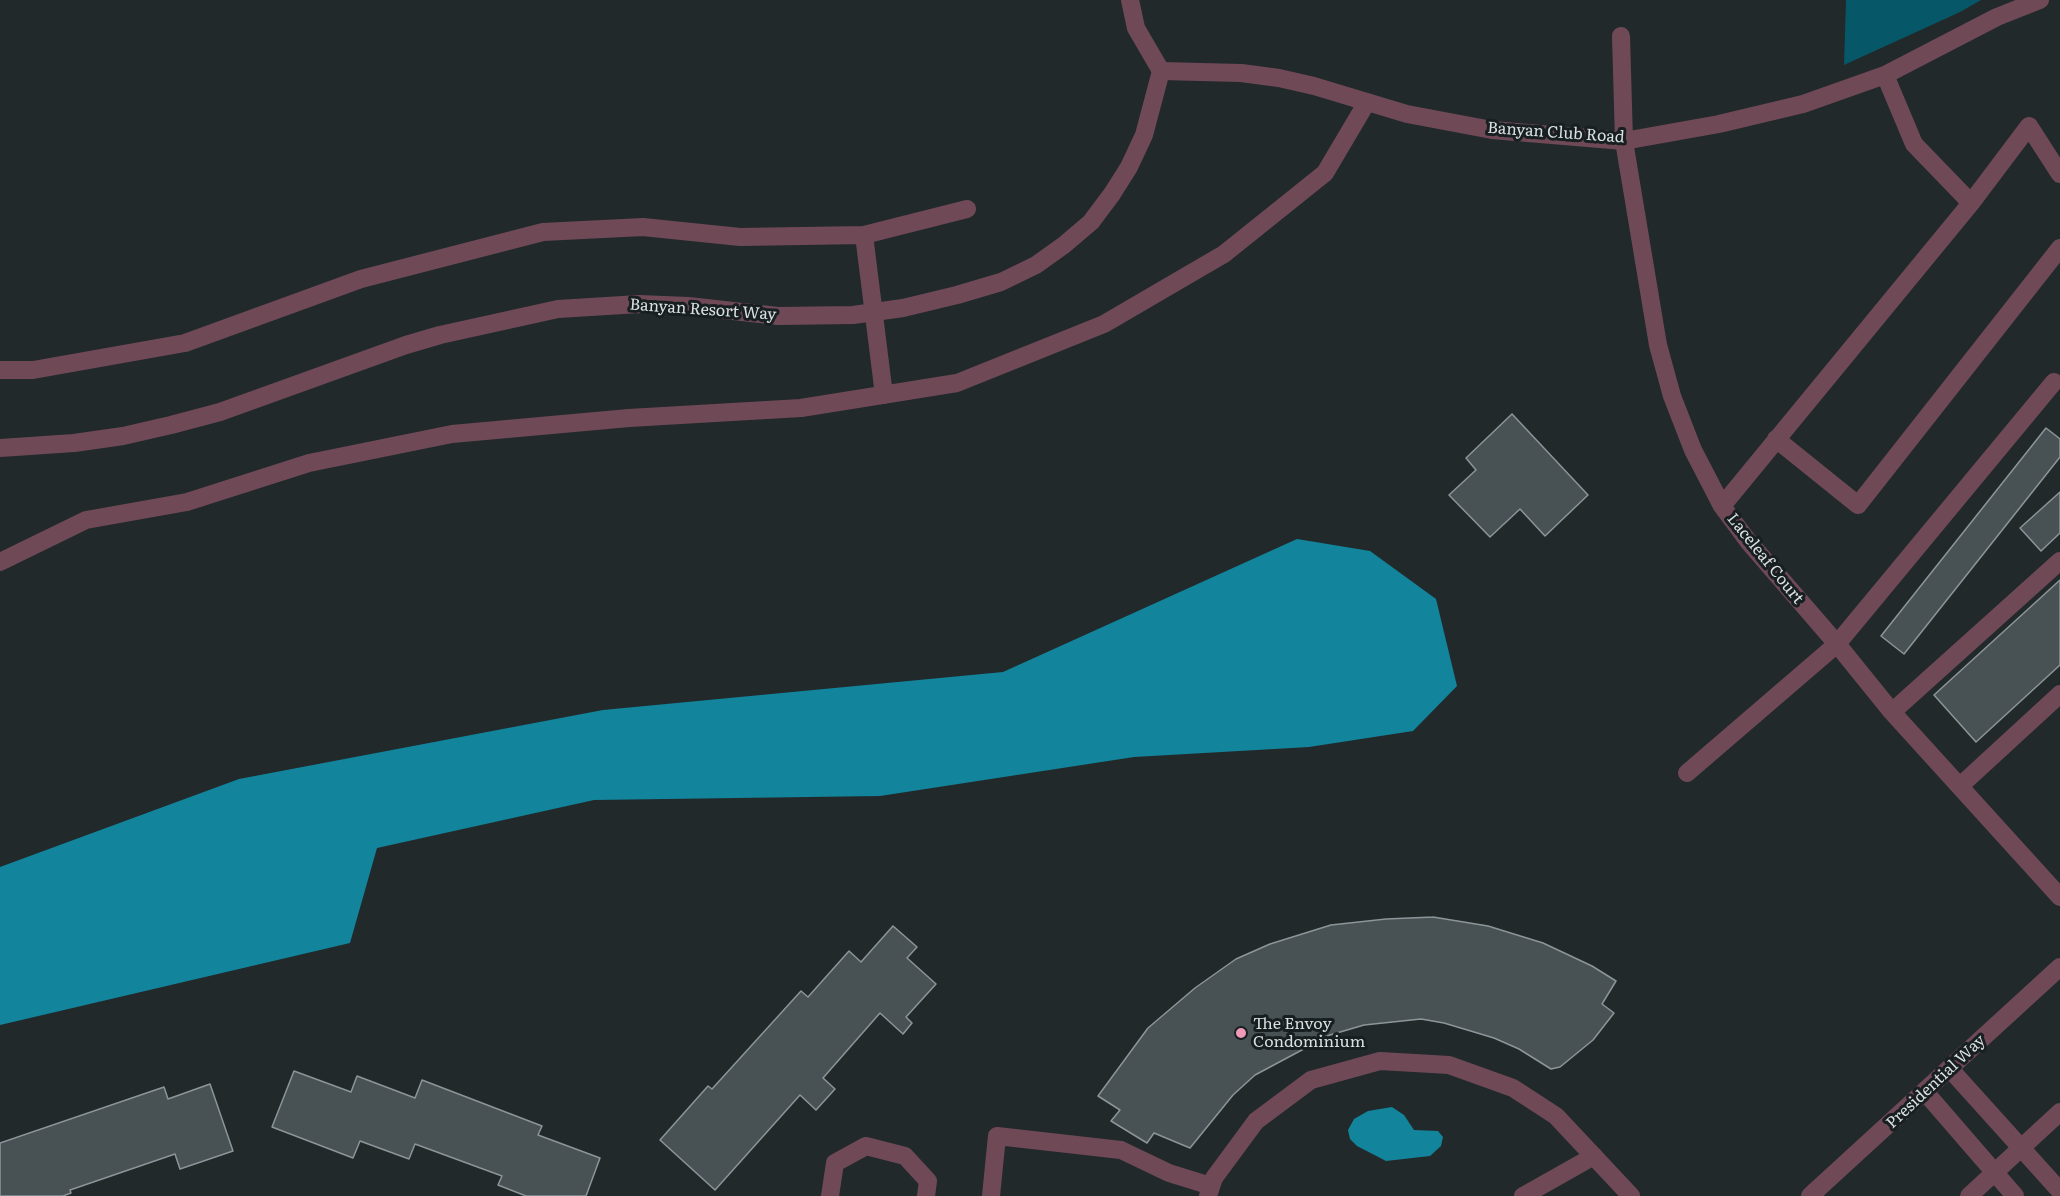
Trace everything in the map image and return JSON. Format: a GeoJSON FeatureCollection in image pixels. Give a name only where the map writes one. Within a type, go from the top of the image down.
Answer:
{"type":"FeatureCollection","features":[{"type":"Feature","properties":{"kind":"street"},"geometry":{"type":"LineString","coordinates":[[1130,0],[1136,28],[1161,71]]}},
{"type":"Feature","properties":{"kind":"street","name":"Banyan Club Road"},"geometry":{"type":"LineString","coordinates":[[1161,71],[1241,73],[1279,78],[1407,114],[1492,130],[1624,141],[1719,124],[1803,104],[1885,75],[1997,17],[2040,0]]}},
{"type":"Feature","properties":{"kind":"street","name":"Laceleaf Court"},"geometry":{"type":"LineString","coordinates":[[1621,36],[1624,141],[1658,345],[1669,386],[1693,450],[1722,506],[1748,541],[1892,712],[2060,897]]}},
{"type":"Feature","properties":{"kind":"street","name":"Banyan Resort Way"},"geometry":{"type":"LineString","coordinates":[[0,448],[74,443],[123,436],[171,425],[220,412],[406,345],[440,335],[558,309],[649,304],[809,317],[903,308],[1001,282],[1036,265],[1091,222],[1129,167],[1144,135],[1161,71]]}},
{"type":"Feature","properties":{"kind":"street"},"geometry":{"type":"LineString","coordinates":[[1885,75],[1914,144],[1971,203]]}},
{"type":"Feature","properties":{"kind":"street"},"geometry":{"type":"LineString","coordinates":[[0,562],[86,520],[187,502],[309,463],[452,434],[629,418],[801,408],[957,383],[1104,324],[1224,254],[1325,173],[1366,102]]}},
{"type":"Feature","properties":{"kind":"street"},"geometry":{"type":"LineString","coordinates":[[1722,506],[1971,203],[2029,126],[2060,174]]}},
{"type":"Feature","properties":{"kind":"street"},"geometry":{"type":"LineString","coordinates":[[0,370],[33,370],[185,343],[361,279],[543,232],[643,227],[740,237],[864,235],[967,209]]}},
{"type":"Feature","properties":{"kind":"street"},"geometry":{"type":"LineString","coordinates":[[864,235],[884,395]]}},
{"type":"Feature","properties":{"kind":"street"},"geometry":{"type":"LineString","coordinates":[[1776,439],[1858,505],[2060,248]]}},
{"type":"Feature","properties":{"kind":"street"},"geometry":{"type":"LineString","coordinates":[[1687,773],[1837,645],[2058,382]]}},
{"type":"Feature","properties":{"kind":"street"},"geometry":{"type":"LineString","coordinates":[[1892,712],[2060,561]]}},
{"type":"Feature","properties":{"kind":"street"},"geometry":{"type":"LineString","coordinates":[[1960,786],[2060,694]]}},
{"type":"Feature","properties":{"kind":"street","name":"Presidential Way"},"geometry":{"type":"LineString","coordinates":[[1810,1196],[2060,967]]}},
{"type":"Feature","properties":{"kind":"street"},"geometry":{"type":"LineString","coordinates":[[991,1196],[997,1136],[1121,1150],[1209,1191],[1214,1178],[1256,1121],[1311,1080],[1380,1061],[1449,1065],[1513,1088],[1556,1116],[1631,1196]]}},
{"type":"Feature","properties":{"kind":"street"},"geometry":{"type":"LineString","coordinates":[[1950,1070],[2060,1191]]}},
{"type":"Feature","properties":{"kind":"street"},"geometry":{"type":"LineString","coordinates":[[1925,1092],[2015,1196]]}},
{"type":"Feature","properties":{"kind":"street"},"geometry":{"type":"LineString","coordinates":[[1969,1196],[2060,1112]]}},
{"type":"Feature","properties":{"kind":"street"},"geometry":{"type":"LineString","coordinates":[[830,1196],[836,1163],[866,1146],[905,1156],[928,1181],[926,1196]]}},
{"type":"Feature","properties":{"kind":"street"},"geometry":{"type":"LineString","coordinates":[[1523,1196],[1594,1156]]}},
{"type":"Feature","properties":{"kind":"shaded area"},"geometry":{"type":"Polygon","coordinates":[[[1846,0],[1981,0],[1960,12],[1844,65],[1846,0]]]}},
{"type":"Feature","properties":{"kind":"shaded area"},"geometry":{"type":"Polygon","coordinates":[[[1297,539],[1370,551],[1436,599],[1457,686],[1413,731],[1309,747],[1134,757],[880,796],[594,800],[377,848],[350,943],[0,1025],[0,867],[239,779],[603,710],[1003,672],[1297,539]]]}},
{"type":"Feature","properties":{"kind":"shaded area"},"geometry":{"type":"Polygon","coordinates":[[[1392,1107],[1404,1115],[1414,1130],[1438,1131],[1443,1137],[1441,1146],[1430,1156],[1386,1161],[1357,1146],[1350,1139],[1348,1130],[1354,1119],[1368,1111],[1392,1107]]]}},
{"type":"Feature","properties":{"kind":"building"},"geometry":{"type":"Polygon","coordinates":[[[1512,414],[1588,495],[1545,536],[1520,509],[1490,537],[1449,495],[1476,470],[1466,458],[1512,414]]]}},
{"type":"Feature","properties":{"kind":"building"},"geometry":{"type":"Polygon","coordinates":[[[2046,428],[2060,439],[2060,457],[1904,654],[1881,636],[2046,428]]]}},
{"type":"Feature","properties":{"kind":"building"},"geometry":{"type":"Polygon","coordinates":[[[2060,492],[2060,533],[2041,551],[2020,528],[2060,492]]]}},
{"type":"Feature","properties":{"kind":"building"},"geometry":{"type":"Polygon","coordinates":[[[2060,580],[2060,665],[1976,742],[1934,695],[2060,580]]]}},
{"type":"Feature","properties":{"kind":"building","name":"The Envoy Condominium"},"geometry":{"type":"Polygon","coordinates":[[[1433,917],[1488,926],[1543,943],[1592,966],[1616,981],[1602,1004],[1614,1013],[1593,1040],[1560,1067],[1551,1069],[1519,1049],[1494,1038],[1444,1023],[1421,1019],[1364,1025],[1330,1035],[1255,1075],[1233,1095],[1190,1148],[1154,1133],[1147,1143],[1111,1121],[1120,1110],[1098,1096],[1148,1028],[1195,988],[1236,959],[1270,944],[1331,925],[1433,917]]]}},
{"type":"Feature","properties":{"kind":"building"},"geometry":{"type":"Polygon","coordinates":[[[893,926],[917,947],[907,958],[936,984],[906,1017],[912,1023],[903,1034],[880,1013],[823,1078],[835,1089],[816,1110],[800,1095],[715,1190],[660,1140],[708,1086],[712,1089],[801,991],[808,997],[849,951],[861,962],[893,926]]]}},
{"type":"Feature","properties":{"kind":"building"},"geometry":{"type":"Polygon","coordinates":[[[294,1071],[351,1092],[357,1076],[415,1098],[422,1080],[542,1126],[538,1135],[600,1158],[586,1196],[526,1196],[498,1185],[502,1176],[415,1144],[409,1159],[360,1141],[353,1158],[272,1127],[294,1071]]]}},
{"type":"Feature","properties":{"kind":"building"},"geometry":{"type":"Polygon","coordinates":[[[210,1084],[233,1151],[180,1169],[175,1154],[70,1190],[71,1193],[63,1196],[0,1196],[0,1143],[164,1087],[168,1099],[210,1084]]]}},
{"type":"Feature","properties":{"kind":"place","name":"The Envoy Condominium"},"geometry":{"type":"Point","coordinates":[1241,1033]}}]}
